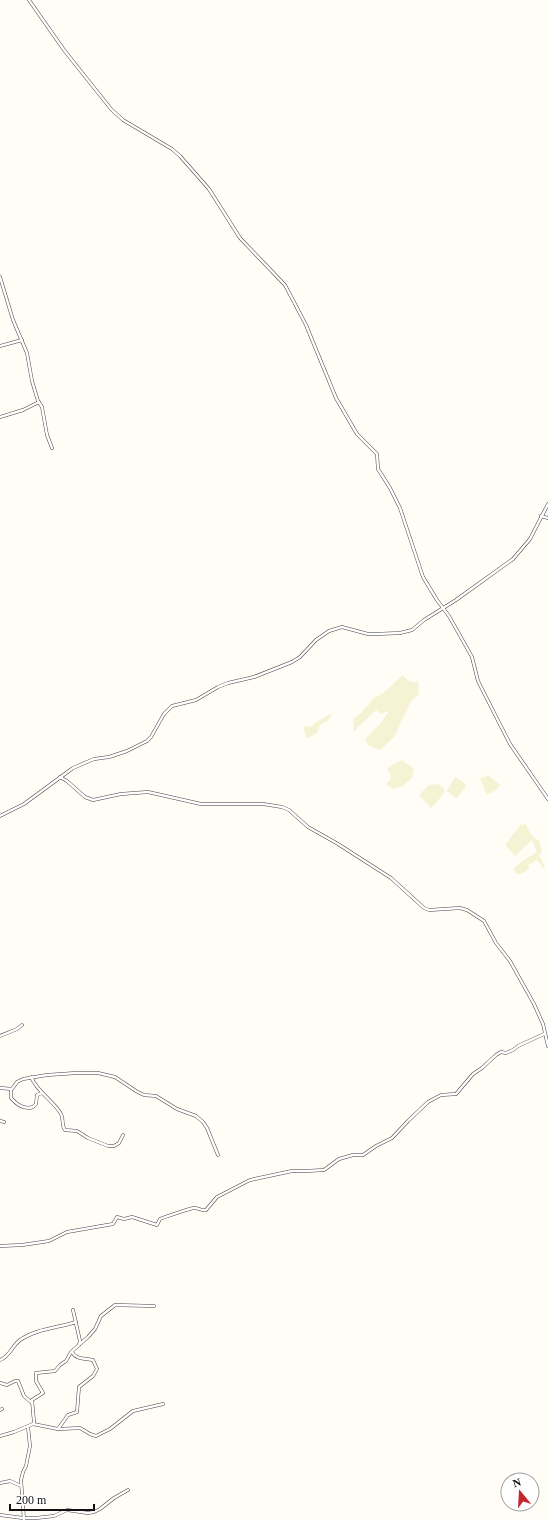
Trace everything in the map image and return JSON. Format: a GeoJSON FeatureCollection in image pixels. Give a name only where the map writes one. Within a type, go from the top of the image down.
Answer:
{"type":"FeatureCollection","features":[{"type":"Feature","properties":{"kind":"street"},"geometry":{"type":"LineString","coordinates":[[29,0],[64,50],[111,109],[123,120],[172,149],[180,156],[210,190],[240,238],[285,285],[306,325],[336,398],[357,434],[377,454],[378,469],[400,508],[423,577],[472,657],[482,691],[510,744],[548,799]]}},
{"type":"Feature","properties":{"kind":"street"},"geometry":{"type":"LineString","coordinates":[[0,277],[13,320],[29,358],[32,380],[39,402],[42,406],[48,437],[52,448]]}},
{"type":"Feature","properties":{"kind":"street"},"geometry":{"type":"LineString","coordinates":[[0,346],[22,340]]}},
{"type":"Feature","properties":{"kind":"street"},"geometry":{"type":"LineString","coordinates":[[0,417],[23,410],[39,402]]}},
{"type":"Feature","properties":{"kind":"street"},"geometry":{"type":"LineString","coordinates":[[0,816],[24,804],[73,768],[87,762],[114,756],[145,742],[151,737],[164,714],[172,706],[196,700],[223,685],[254,677],[292,662],[300,657],[316,640],[329,631],[342,627],[372,634],[409,631],[514,559],[526,544],[548,504]]}},
{"type":"Feature","properties":{"kind":"street"},"geometry":{"type":"LineString","coordinates":[[541,516],[548,518]]}},
{"type":"Feature","properties":{"kind":"street"},"geometry":{"type":"LineString","coordinates":[[59,777],[67,781],[85,797],[93,800],[121,794],[148,792],[200,804],[263,804],[279,806],[286,809],[308,826],[391,878],[424,908],[429,910],[462,909],[484,921],[496,943],[510,961],[540,1016],[548,1046]]}},
{"type":"Feature","properties":{"kind":"street"},"geometry":{"type":"LineString","coordinates":[[0,1036],[17,1029],[22,1025]]}},
{"type":"Feature","properties":{"kind":"street"},"geometry":{"type":"LineString","coordinates":[[0,1246],[22,1245],[49,1241],[67,1232],[113,1224],[116,1217],[124,1219],[132,1217],[157,1225],[160,1219],[193,1208],[204,1211],[216,1197],[256,1178],[292,1171],[324,1170],[339,1159],[353,1155],[363,1155],[392,1138],[408,1120],[436,1097],[441,1095],[456,1094],[473,1074],[481,1070],[496,1055],[501,1052],[506,1053],[544,1034]]}},
{"type":"Feature","properties":{"kind":"street"},"geometry":{"type":"LineString","coordinates":[[42,1093],[37,1095],[36,1104],[33,1107],[25,1108],[20,1106],[11,1098],[11,1089],[20,1080],[31,1077],[76,1073],[98,1073],[115,1078],[131,1089],[140,1093],[156,1096],[177,1109],[196,1116],[207,1128],[218,1155]]}},
{"type":"Feature","properties":{"kind":"street"},"geometry":{"type":"LineString","coordinates":[[31,1077],[36,1086],[62,1114],[62,1124],[65,1130],[77,1131],[88,1138],[108,1146],[114,1146],[119,1143],[123,1135]]}},
{"type":"Feature","properties":{"kind":"street"},"geometry":{"type":"LineString","coordinates":[[0,1088],[11,1089]]}},
{"type":"Feature","properties":{"kind":"street"},"geometry":{"type":"LineString","coordinates":[[0,1121],[4,1122]]}},
{"type":"Feature","properties":{"kind":"street"},"geometry":{"type":"LineString","coordinates":[[32,1402],[43,1393],[36,1381],[36,1373],[55,1372],[60,1365],[66,1361],[72,1351],[95,1329],[101,1316],[115,1305],[154,1306]]}},
{"type":"Feature","properties":{"kind":"street"},"geometry":{"type":"LineString","coordinates":[[73,1310],[80,1344]]}},
{"type":"Feature","properties":{"kind":"street"},"geometry":{"type":"LineString","coordinates":[[0,1360],[6,1356],[18,1341],[33,1333],[76,1322]]}},
{"type":"Feature","properties":{"kind":"street"},"geometry":{"type":"LineString","coordinates":[[72,1351],[74,1355]]}},
{"type":"Feature","properties":{"kind":"street"},"geometry":{"type":"LineString","coordinates":[[59,1429],[68,1414],[77,1412],[79,1387],[93,1376],[97,1369],[92,1360],[74,1355],[69,1356]]}},
{"type":"Feature","properties":{"kind":"street"},"geometry":{"type":"LineString","coordinates":[[0,1382],[7,1385],[18,1381],[24,1396],[32,1402]]}},
{"type":"Feature","properties":{"kind":"street"},"geometry":{"type":"LineString","coordinates":[[32,1402],[33,1424]]}},
{"type":"Feature","properties":{"kind":"street"},"geometry":{"type":"LineString","coordinates":[[0,1436],[33,1424],[56,1429],[80,1428],[96,1436],[110,1429],[133,1410],[163,1404]]}},
{"type":"Feature","properties":{"kind":"street"},"geometry":{"type":"LineString","coordinates":[[24,1519],[21,1476],[26,1466],[30,1446],[28,1427]]}},
{"type":"Feature","properties":{"kind":"street"},"geometry":{"type":"LineString","coordinates":[[0,1483],[10,1481],[21,1486]]}},
{"type":"Feature","properties":{"kind":"street"},"geometry":{"type":"LineString","coordinates":[[0,1515],[24,1519],[50,1517],[67,1510],[88,1513],[94,1512],[128,1490]]}},
{"type":"Feature","properties":{"kind":"street"},"geometry":{"type":"LineString","coordinates":[[6,1520],[7,1516]]}},
{"type":"Feature","properties":{"kind":"shaded area"},"geometry":{"type":"Polygon","coordinates":[[[403,675],[406,679],[414,683],[418,681],[419,694],[412,700],[394,737],[380,750],[368,745],[365,739],[380,724],[389,711],[381,714],[376,710],[353,732],[354,718],[360,714],[375,697],[382,694],[403,675]]]}},
{"type":"Feature","properties":{"kind":"shaded area"},"geometry":{"type":"Polygon","coordinates":[[[330,714],[332,715],[327,721],[320,725],[317,733],[307,739],[303,727],[311,727],[330,714]]]}},
{"type":"Feature","properties":{"kind":"shaded area"},"geometry":{"type":"Polygon","coordinates":[[[402,760],[414,769],[412,778],[403,786],[393,789],[386,784],[391,779],[387,770],[389,767],[402,760]]]}},
{"type":"Feature","properties":{"kind":"shaded area"},"geometry":{"type":"Polygon","coordinates":[[[488,775],[500,785],[496,790],[487,795],[480,779],[488,775]]]}},
{"type":"Feature","properties":{"kind":"shaded area"},"geometry":{"type":"Polygon","coordinates":[[[455,777],[464,783],[466,787],[456,799],[447,791],[446,792],[455,777]]]}},
{"type":"Feature","properties":{"kind":"shaded area"},"geometry":{"type":"Polygon","coordinates":[[[438,784],[445,790],[431,808],[419,795],[429,785],[438,784]]]}},
{"type":"Feature","properties":{"kind":"shaded area"},"geometry":{"type":"Polygon","coordinates":[[[521,824],[526,824],[531,834],[539,840],[542,851],[539,855],[545,867],[544,869],[537,860],[528,865],[530,868],[521,874],[517,874],[513,869],[522,861],[537,852],[532,840],[515,856],[505,845],[521,824]]]}}]}
